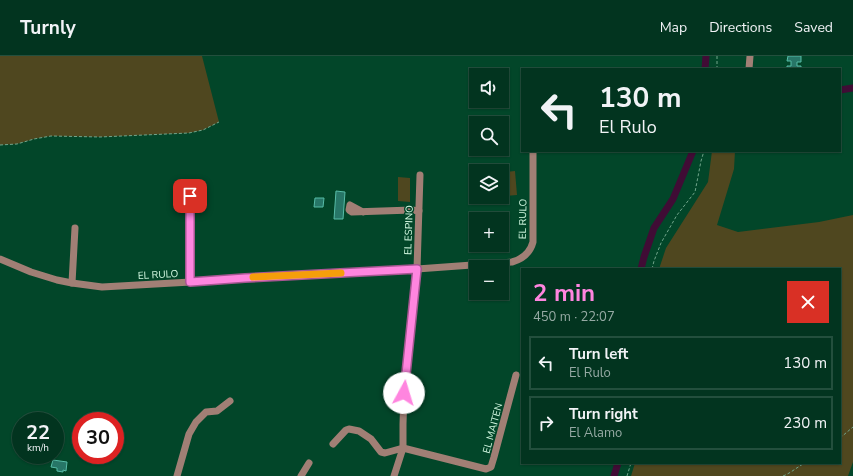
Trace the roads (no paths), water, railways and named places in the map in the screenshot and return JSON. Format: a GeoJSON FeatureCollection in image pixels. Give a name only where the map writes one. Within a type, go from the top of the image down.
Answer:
{"type":"FeatureCollection","features":[{"type":"Feature","properties":{"kind":"street"},"geometry":{"type":"LineString","coordinates":[[749,68],[750,56]]}},
{"type":"Feature","properties":{"kind":"street","name":"EL RULO"},"geometry":{"type":"LineString","coordinates":[[0,260],[37,274],[72,283],[102,286],[417,269],[517,261],[530,250],[532,242],[533,152]]}},
{"type":"Feature","properties":{"kind":"street","name":"EL ESPINO"},"geometry":{"type":"LineString","coordinates":[[394,476],[404,448],[404,393],[417,269],[420,175]]}},
{"type":"Feature","properties":{"kind":"street"},"geometry":{"type":"LineString","coordinates":[[190,196],[190,282]]}},
{"type":"Feature","properties":{"kind":"street"},"geometry":{"type":"LineString","coordinates":[[363,212],[419,211]]}},
{"type":"Feature","properties":{"kind":"street"},"geometry":{"type":"LineString","coordinates":[[72,283],[75,228]]}},
{"type":"Feature","properties":{"kind":"street","name":"EL MAITEN"},"geometry":{"type":"LineString","coordinates":[[404,448],[486,469],[491,467],[516,376]]}},
{"type":"Feature","properties":{"kind":"street"},"geometry":{"type":"LineString","coordinates":[[177,476],[189,434],[196,422],[206,412],[217,411],[230,401]]}},
{"type":"Feature","properties":{"kind":"street"},"geometry":{"type":"LineString","coordinates":[[334,444],[346,430],[349,429],[359,431],[371,438],[381,452],[384,453],[404,448]]}},
{"type":"Feature","properties":{"kind":"street"},"geometry":{"type":"LineString","coordinates":[[301,476],[309,464]]}},
{"type":"Feature","properties":{"kind":"waterway"},"geometry":{"type":"LineString","coordinates":[[705,68],[706,56]]}},
{"type":"Feature","properties":{"kind":"waterway"},"geometry":{"type":"LineString","coordinates":[[841,90],[853,88]]}},
{"type":"Feature","properties":{"kind":"waterway"},"geometry":{"type":"LineString","coordinates":[[641,268],[654,228],[673,199],[693,152]]}},
{"type":"Feature","properties":{"kind":"waterway"},"geometry":{"type":"LineString","coordinates":[[614,476],[618,464]]}}]}
